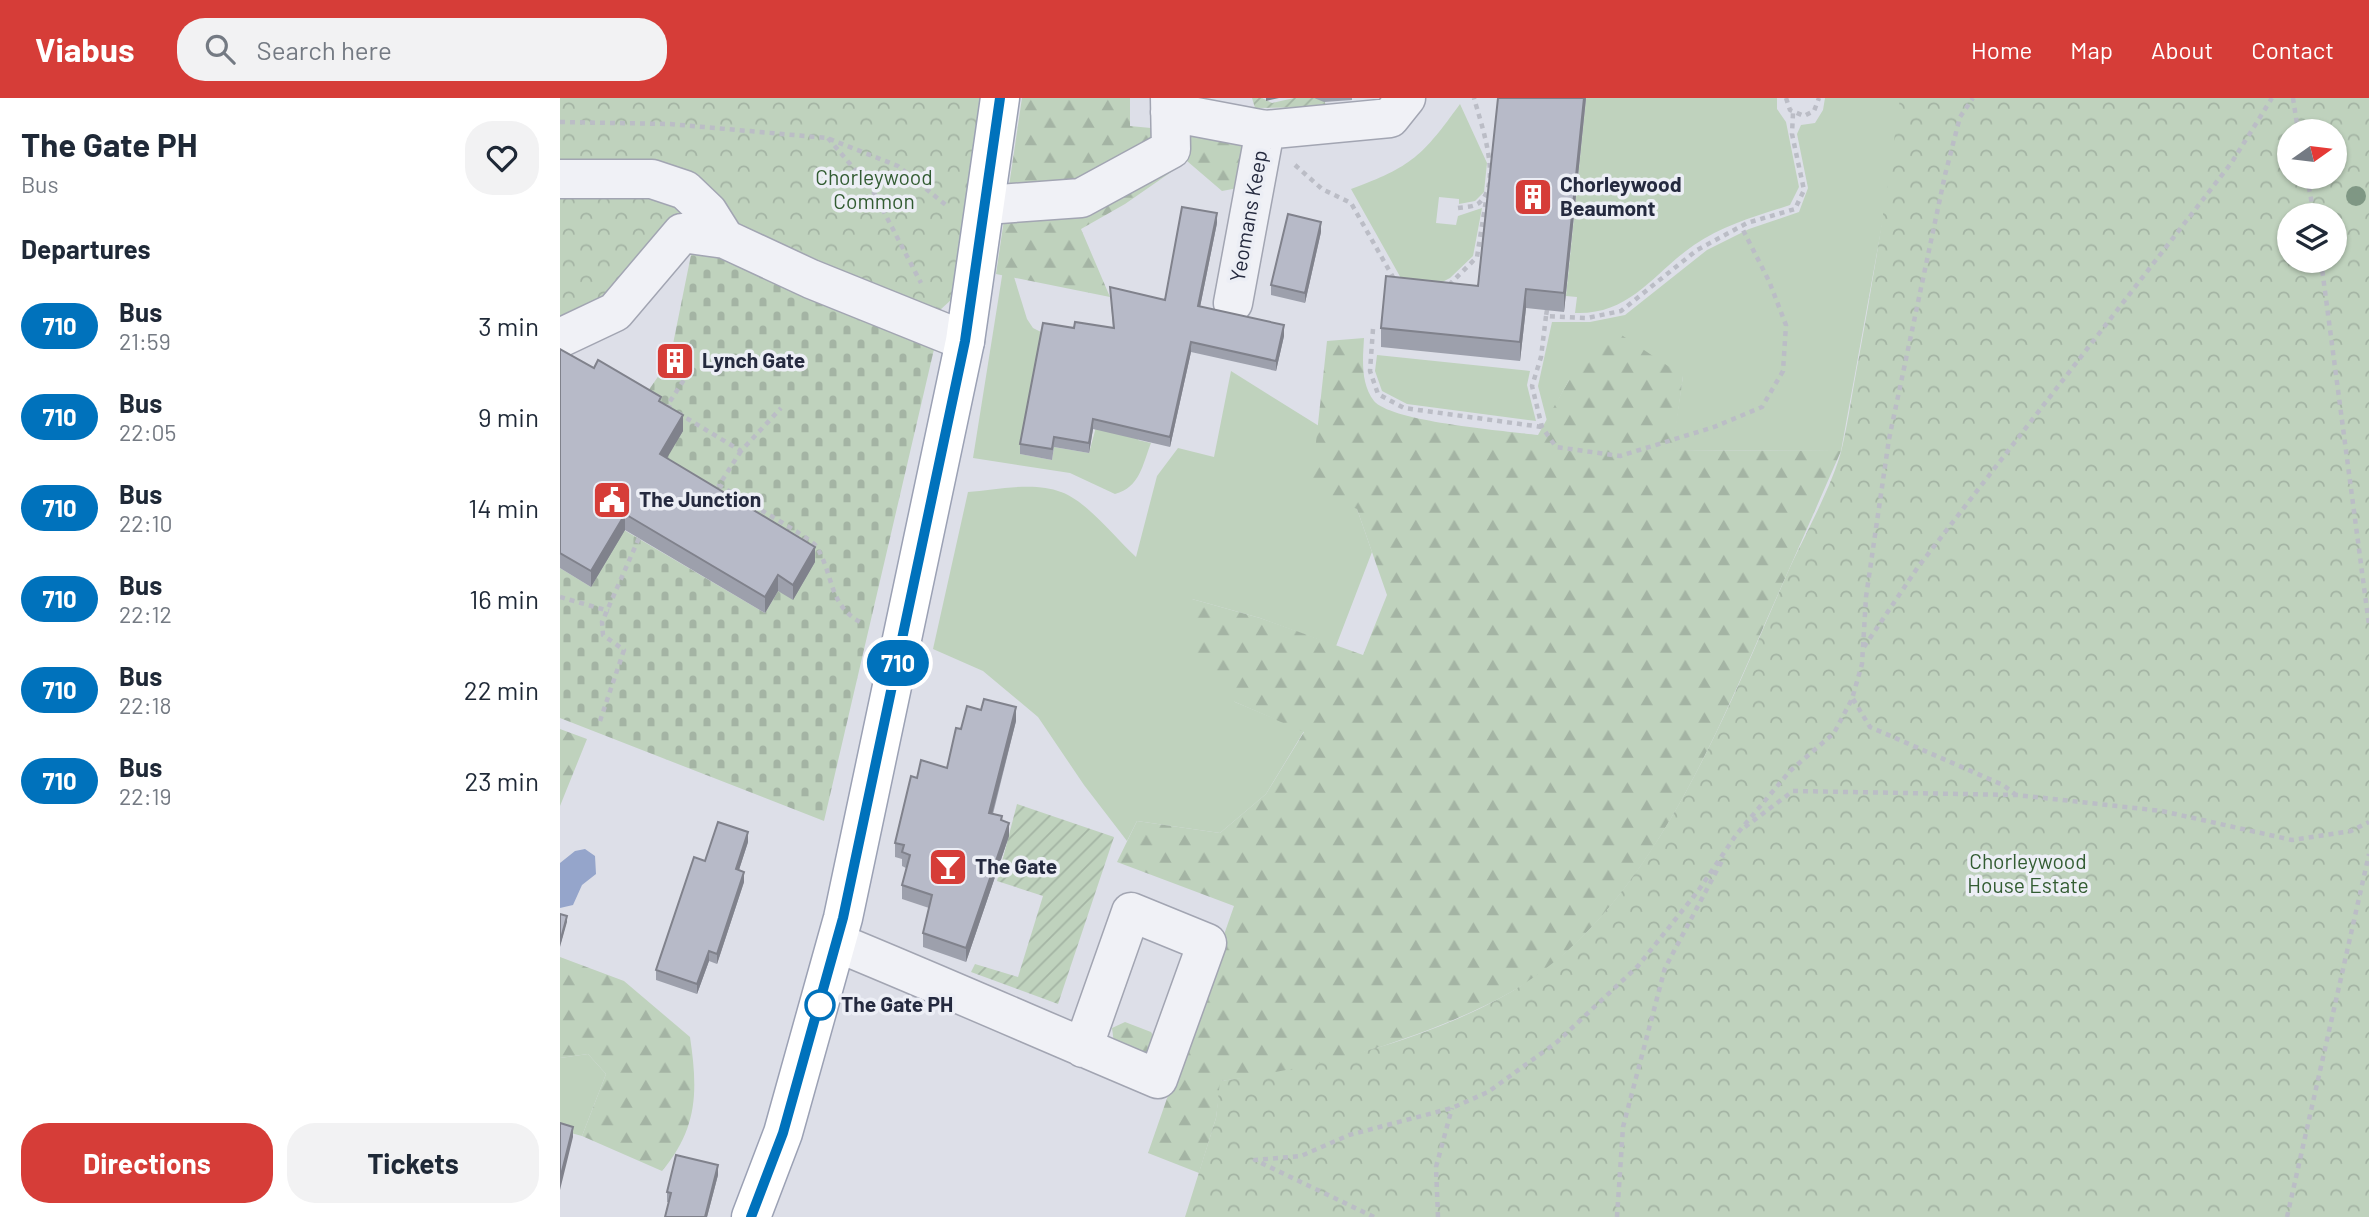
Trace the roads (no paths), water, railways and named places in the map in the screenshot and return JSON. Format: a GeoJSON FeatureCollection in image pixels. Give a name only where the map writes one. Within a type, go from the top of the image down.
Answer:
{"type":"FeatureCollection","features":[{"type":"Feature","properties":{"kind":"main road"},"geometry":{"type":"LineString","coordinates":[[751,1217],[783,1133],[838,943],[952,336],[970,207],[1000,98]]}},
{"type":"Feature","properties":{"kind":"street"},"geometry":{"type":"LineString","coordinates":[[970,207],[1081,198],[1171,149],[1170,105],[1277,129],[1390,118],[1406,98]]}},
{"type":"Feature","properties":{"kind":"street","name":"Yeomans Keep"},"geometry":{"type":"LineString","coordinates":[[1233,303],[1277,129]]}},
{"type":"Feature","properties":{"kind":"street"},"geometry":{"type":"LineString","coordinates":[[560,178],[652,179],[685,190],[708,212],[725,239]]}},
{"type":"Feature","properties":{"kind":"street"},"geometry":{"type":"LineString","coordinates":[[560,338],[615,312],[682,233],[725,239],[811,279],[952,336]]}},
{"type":"Feature","properties":{"kind":"street"},"geometry":{"type":"LineString","coordinates":[[838,943],[1083,1048]]}},
{"type":"Feature","properties":{"kind":"water"},"geometry":{"type":"Polygon","coordinates":[[[585,849],[595,856],[596,874],[582,885],[573,905],[560,908],[560,863],[575,851],[585,849]]]}},
{"type":"Feature","properties":{"kind":"place","name":"Chorleywood Beaumont"},"geometry":{"type":"Point","coordinates":[1533,197]}},
{"type":"Feature","properties":{"kind":"place","name":"Lynch Gate"},"geometry":{"type":"Point","coordinates":[675,361]}},
{"type":"Feature","properties":{"kind":"place","name":"The Junction"},"geometry":{"type":"Point","coordinates":[612,500]}},
{"type":"Feature","properties":{"kind":"place","name":"The Gate"},"geometry":{"type":"Point","coordinates":[948,867]}},
{"type":"Feature","properties":{"kind":"place","name":"The Gate PH"},"geometry":{"type":"Point","coordinates":[820,1005]}},
{"type":"Feature","properties":{"kind":"park label","name":"Chorleywood Common"},"geometry":{"type":"Point","coordinates":[874,190]}},
{"type":"Feature","properties":{"kind":"park label","name":"Chorleywood House Estate"},"geometry":{"type":"Point","coordinates":[2028,874]}}]}
